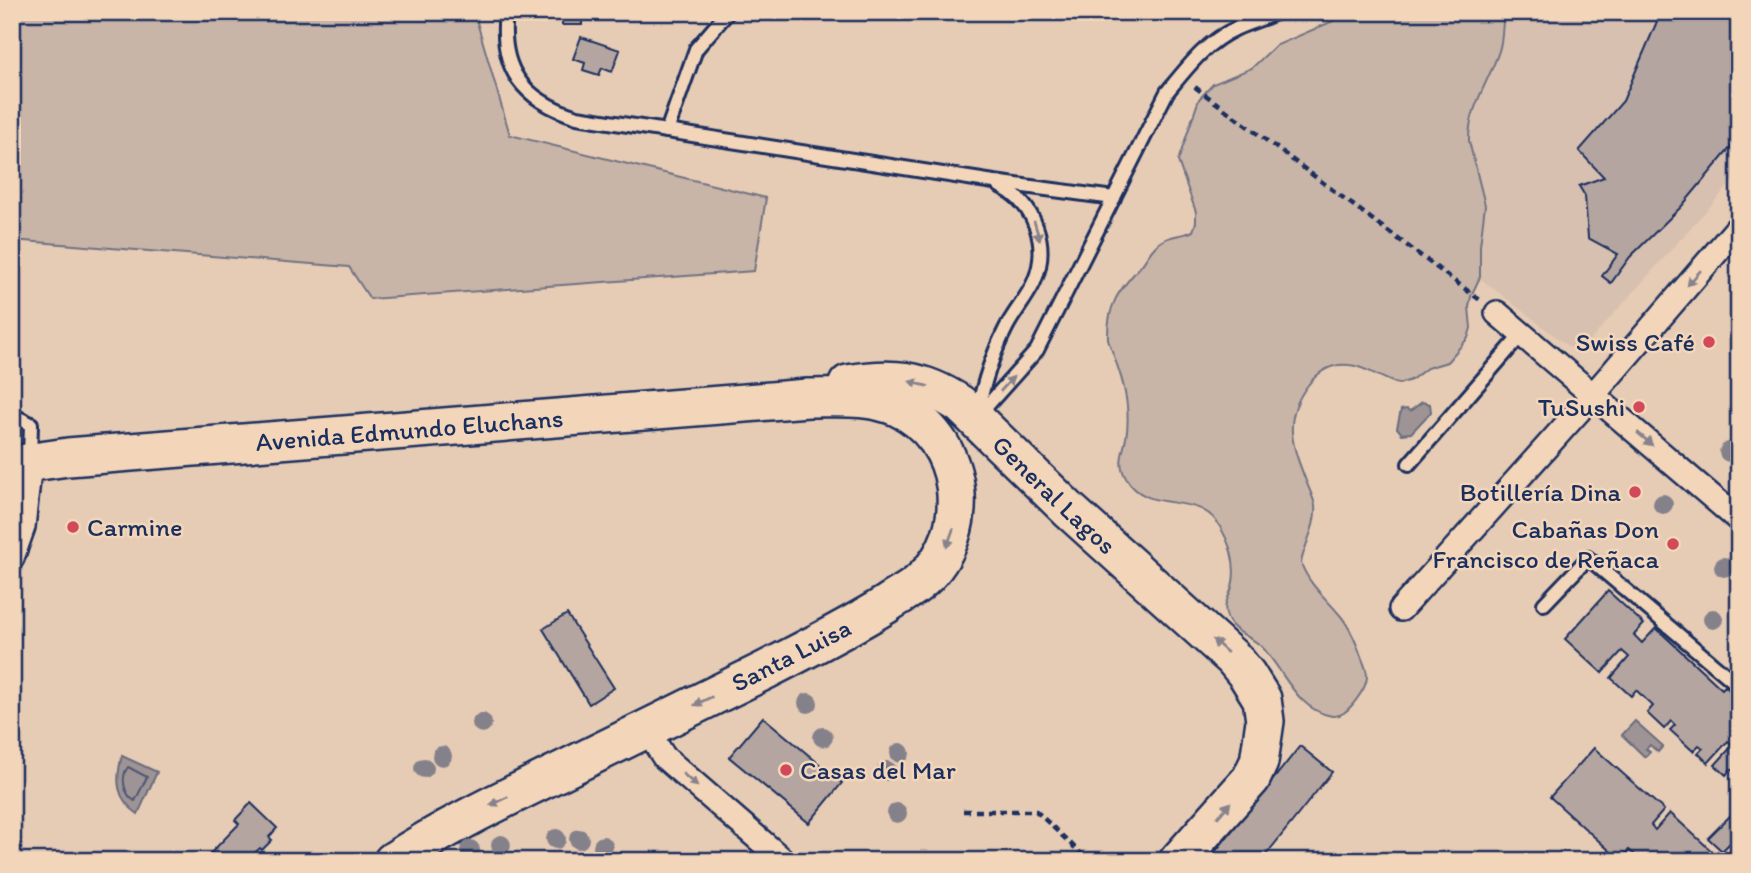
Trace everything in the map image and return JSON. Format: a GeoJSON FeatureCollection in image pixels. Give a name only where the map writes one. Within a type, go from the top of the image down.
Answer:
{"type":"FeatureCollection","features":[{"type":"Feature","properties":{"kind":"main road","name":"General Lagos"},"geometry":{"type":"LineString","coordinates":[[808,398],[843,385],[881,379],[922,384],[942,392],[976,418],[1070,512],[1234,659],[1247,675],[1262,699],[1264,743],[1259,762],[1251,779],[1178,861]]}},
{"type":"Feature","properties":{"kind":"main road","name":"Avenida Edmundo Eluchans"},"geometry":{"type":"LineString","coordinates":[[21,463],[808,398]]}},
{"type":"Feature","properties":{"kind":"main road","name":"Santa Luisa"},"geometry":{"type":"LineString","coordinates":[[393,861],[462,820],[790,658],[871,614],[920,582],[943,556],[950,540],[957,506],[953,472],[946,456],[926,428],[900,408],[868,398],[808,398]]}},
{"type":"Feature","properties":{"kind":"main road"},"geometry":{"type":"LineString","coordinates":[[953,472],[976,418]]}},
{"type":"Feature","properties":{"kind":"street"},"geometry":{"type":"LineString","coordinates":[[1401,610],[1594,394],[1739,226]]}},
{"type":"Feature","properties":{"kind":"street"},"geometry":{"type":"LineString","coordinates":[[1497,313],[1739,520]]}},
{"type":"Feature","properties":{"kind":"street"},"geometry":{"type":"LineString","coordinates":[[12,558],[23,527],[21,463]]}},
{"type":"Feature","properties":{"kind":"street"},"geometry":{"type":"LineString","coordinates":[[646,729],[664,757],[784,861]]}},
{"type":"Feature","properties":{"kind":"lane"},"geometry":{"type":"LineString","coordinates":[[506,12],[505,41],[509,62],[516,78],[539,101],[578,117],[993,182],[1114,198]]}},
{"type":"Feature","properties":{"kind":"lane"},"geometry":{"type":"LineString","coordinates":[[667,131],[696,49],[728,12]]}},
{"type":"Feature","properties":{"kind":"lane"},"geometry":{"type":"LineString","coordinates":[[976,418],[1037,350],[1167,92],[1194,59],[1213,42],[1235,29],[1277,12]]}},
{"type":"Feature","properties":{"kind":"lane"},"geometry":{"type":"LineString","coordinates":[[976,418],[984,381],[1006,328],[1033,284],[1040,258],[1039,237],[1031,215],[1021,201],[993,182]]}},
{"type":"Feature","properties":{"kind":"lane"},"geometry":{"type":"LineString","coordinates":[[1409,464],[1521,334]]}},
{"type":"Feature","properties":{"kind":"lane"},"geometry":{"type":"LineString","coordinates":[[12,415],[31,424],[21,463]]}},
{"type":"Feature","properties":{"kind":"lane"},"geometry":{"type":"LineString","coordinates":[[1544,604],[1588,558],[1739,686]]}},
{"type":"Feature","properties":{"kind":"path"},"geometry":{"type":"LineString","coordinates":[[1180,76],[1497,313]]}},
{"type":"Feature","properties":{"kind":"path"},"geometry":{"type":"LineString","coordinates":[[963,811],[1036,811],[1089,861]]}},
{"type":"Feature","properties":{"kind":"path"},"geometry":{"type":"LineString","coordinates":[[1734,861],[1739,856]]}},
{"type":"Feature","properties":{"kind":"shaded area"},"geometry":{"type":"Polygon","coordinates":[[[12,12],[474,12],[510,135],[766,198],[754,271],[370,299],[349,267],[12,240],[12,12]]]}},
{"type":"Feature","properties":{"kind":"shaded area"},"geometry":{"type":"Polygon","coordinates":[[[1354,12],[1504,12],[1499,51],[1475,106],[1470,129],[1469,141],[1485,205],[1480,246],[1480,277],[1471,296],[1471,328],[1468,338],[1447,362],[1427,368],[1411,380],[1399,384],[1355,366],[1331,367],[1312,380],[1300,397],[1292,421],[1297,456],[1315,506],[1314,520],[1301,563],[1313,584],[1346,623],[1367,673],[1364,687],[1353,704],[1344,713],[1332,716],[1309,706],[1300,698],[1262,647],[1233,627],[1227,617],[1226,602],[1232,587],[1234,570],[1229,544],[1217,522],[1196,507],[1146,496],[1135,489],[1123,473],[1121,463],[1127,430],[1127,406],[1122,381],[1108,340],[1108,328],[1115,299],[1155,246],[1166,239],[1193,231],[1196,212],[1178,161],[1199,99],[1213,84],[1252,68],[1275,46],[1354,12]]]}},
{"type":"Feature","properties":{"kind":"shaded area"},"geometry":{"type":"Polygon","coordinates":[[[1487,12],[1739,12],[1739,174],[1578,354],[1362,187],[1487,12]]]}},
{"type":"Feature","properties":{"kind":"water"},"geometry":{"type":"Polygon","coordinates":[[[1422,402],[1430,404],[1431,412],[1411,433],[1402,434],[1397,428],[1401,410],[1410,411],[1422,402]]]}},
{"type":"Feature","properties":{"kind":"water"},"geometry":{"type":"Polygon","coordinates":[[[1635,721],[1663,746],[1658,752],[1650,745],[1646,749],[1650,752],[1645,757],[1622,735],[1635,721]]]}},
{"type":"Feature","properties":{"kind":"water"},"geometry":{"type":"Polygon","coordinates":[[[122,756],[157,772],[138,814],[125,802],[119,788],[118,773],[122,756]]]}},
{"type":"Feature","properties":{"kind":"building"},"geometry":{"type":"Polygon","coordinates":[[[552,12],[592,12],[592,18],[582,18],[582,25],[562,25],[562,17],[552,17],[552,12]]]}},
{"type":"Feature","properties":{"kind":"building"},"geometry":{"type":"Polygon","coordinates":[[[1661,12],[1739,12],[1739,127],[1732,146],[1681,207],[1630,257],[1611,283],[1602,276],[1618,254],[1588,238],[1585,196],[1579,186],[1604,177],[1579,151],[1623,101],[1661,12]]]}},
{"type":"Feature","properties":{"kind":"building"},"geometry":{"type":"Polygon","coordinates":[[[581,37],[620,50],[612,72],[602,68],[599,75],[583,70],[585,63],[573,59],[581,37]]]}},
{"type":"Feature","properties":{"kind":"building"},"geometry":{"type":"Polygon","coordinates":[[[1608,591],[1644,624],[1634,635],[1642,643],[1656,628],[1722,689],[1725,686],[1738,698],[1733,703],[1739,708],[1739,776],[1731,769],[1726,775],[1715,765],[1733,745],[1728,741],[1708,763],[1698,753],[1703,748],[1699,745],[1693,751],[1670,730],[1675,725],[1671,721],[1664,729],[1647,713],[1653,706],[1636,690],[1631,696],[1611,678],[1629,657],[1622,651],[1602,673],[1565,639],[1608,591]]]}},
{"type":"Feature","properties":{"kind":"building"},"geometry":{"type":"Polygon","coordinates":[[[567,614],[614,688],[589,704],[543,629],[567,614]]]}},
{"type":"Feature","properties":{"kind":"building","name":"Casas del Mar"},"geometry":{"type":"Polygon","coordinates":[[[763,717],[842,783],[809,823],[729,757],[763,717]]]}},
{"type":"Feature","properties":{"kind":"building"},"geometry":{"type":"Polygon","coordinates":[[[1300,746],[1332,772],[1261,861],[1208,861],[1300,746]]]}},
{"type":"Feature","properties":{"kind":"building"},"geometry":{"type":"Polygon","coordinates":[[[1594,748],[1664,810],[1651,825],[1655,830],[1670,813],[1715,854],[1708,861],[1629,861],[1635,855],[1629,850],[1620,860],[1550,797],[1594,748]]]}},
{"type":"Feature","properties":{"kind":"building"},"geometry":{"type":"Polygon","coordinates":[[[251,803],[277,828],[269,837],[272,840],[251,856],[256,861],[203,861],[239,824],[235,820],[251,803]]]}},
{"type":"Feature","properties":{"kind":"building"},"geometry":{"type":"Polygon","coordinates":[[[1737,809],[1739,834],[1722,851],[1708,838],[1737,809]]]}},
{"type":"Feature","properties":{"kind":"place","name":"Swiss Café"},"geometry":{"type":"Point","coordinates":[1709,342]}},
{"type":"Feature","properties":{"kind":"place","name":"TuSushi"},"geometry":{"type":"Point","coordinates":[1639,407]}},
{"type":"Feature","properties":{"kind":"place","name":"Botillería Dina"},"geometry":{"type":"Point","coordinates":[1635,492]}},
{"type":"Feature","properties":{"kind":"place","name":"Carmine"},"geometry":{"type":"Point","coordinates":[73,527]}},
{"type":"Feature","properties":{"kind":"place","name":"Cabañas Don Francisco de Reñaca"},"geometry":{"type":"Point","coordinates":[1673,544]}},
{"type":"Feature","properties":{"kind":"place","name":"Casas del Mar"},"geometry":{"type":"Point","coordinates":[786,770]}}]}
